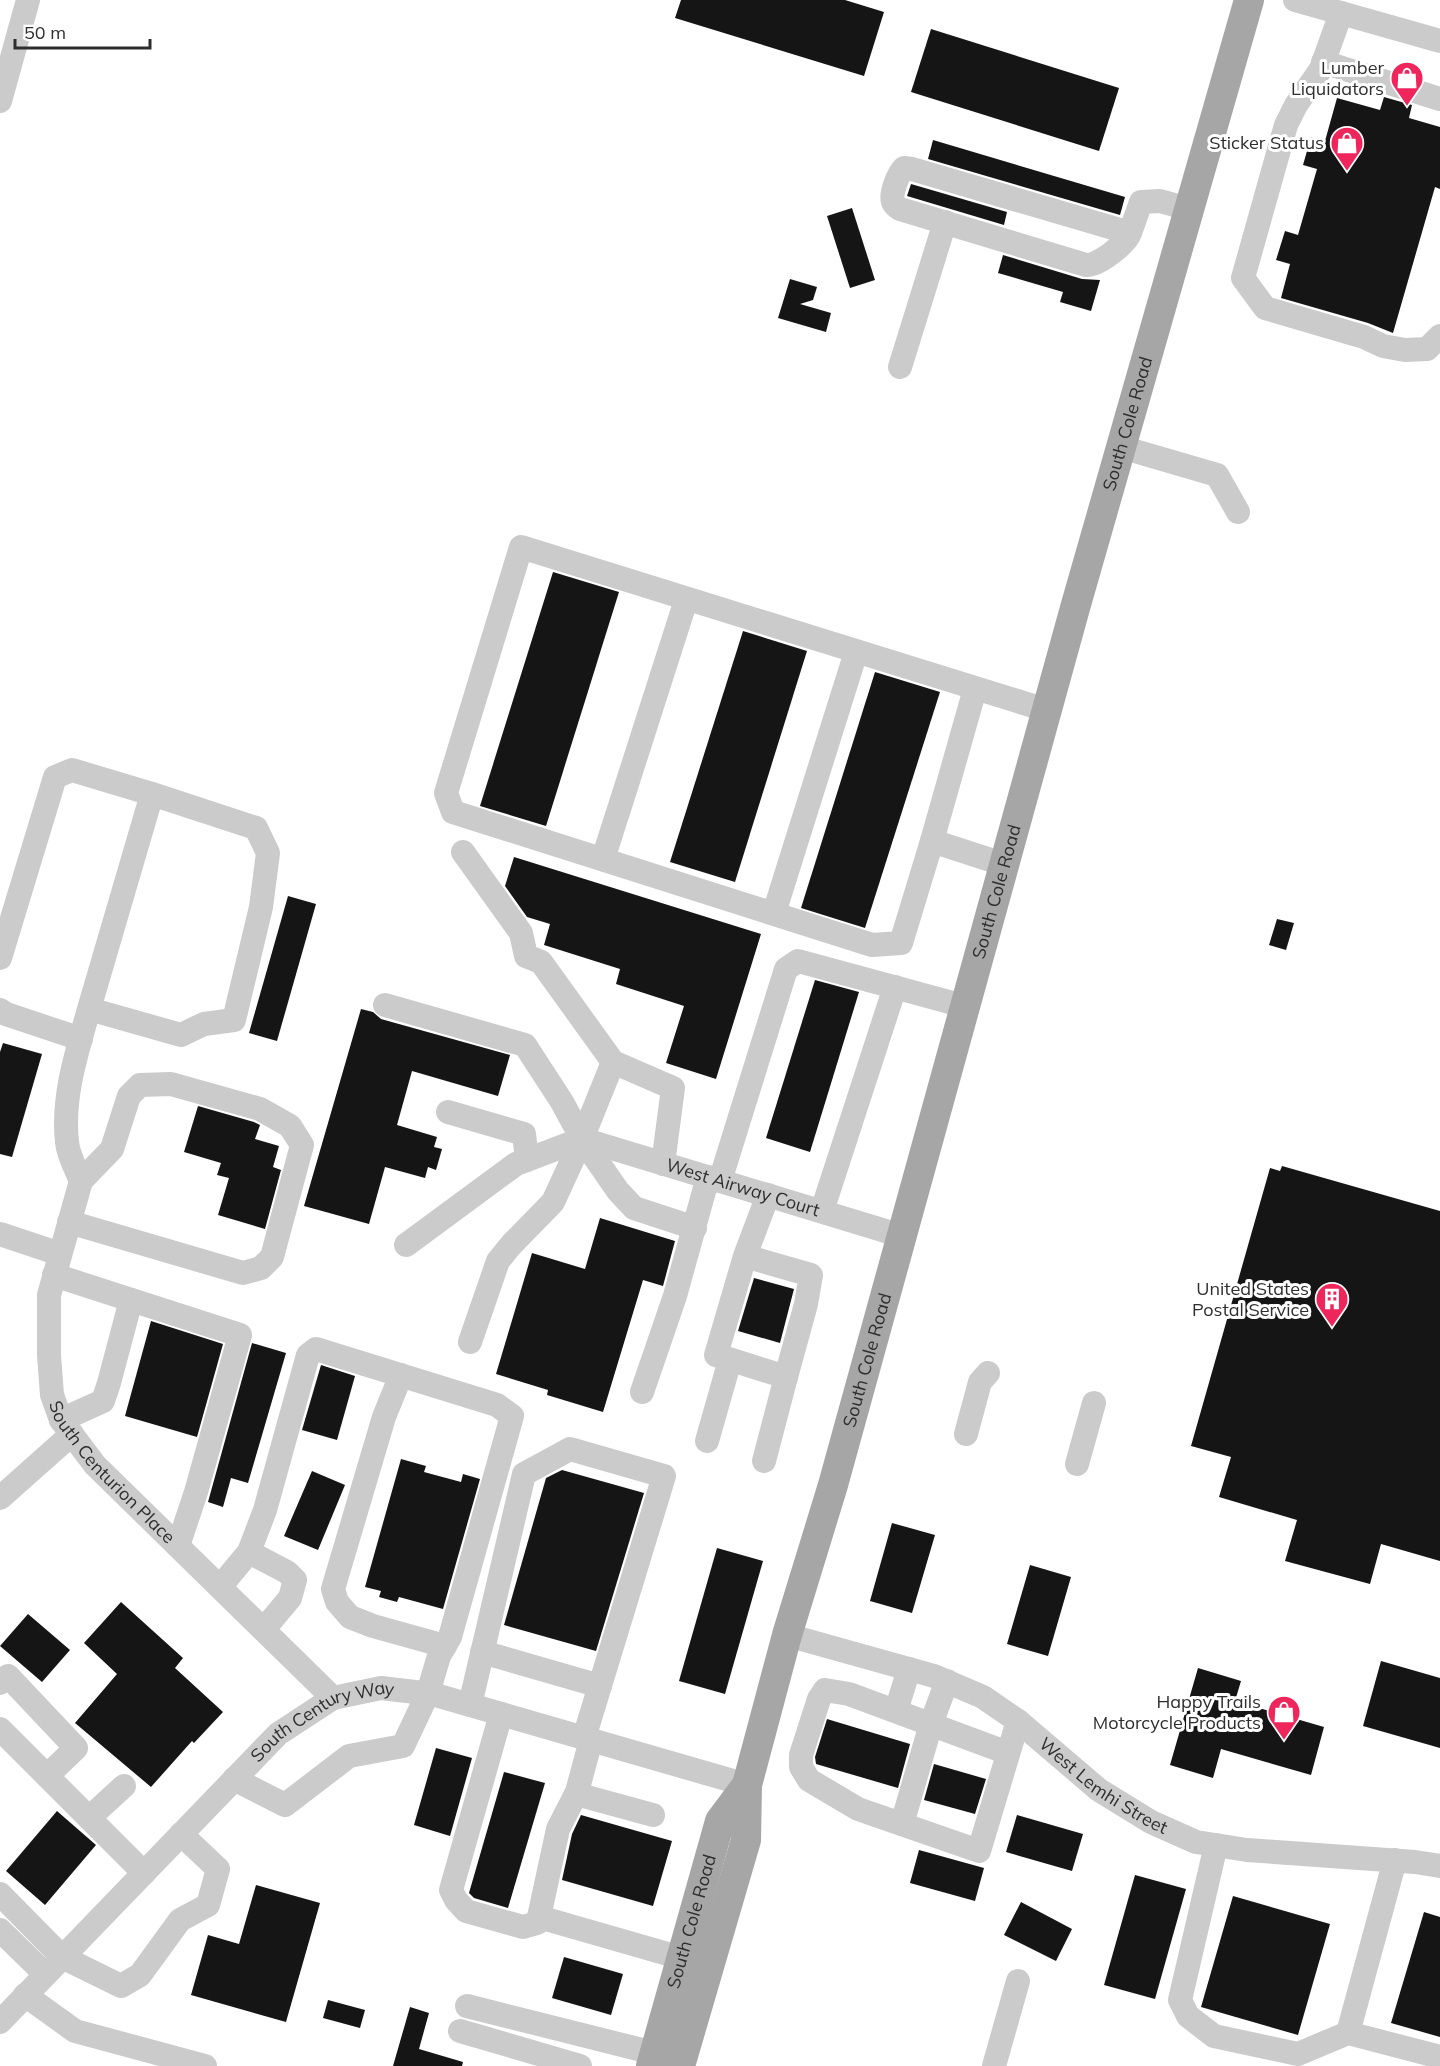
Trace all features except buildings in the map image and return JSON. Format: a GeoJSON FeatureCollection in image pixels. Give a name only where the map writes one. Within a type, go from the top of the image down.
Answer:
{"type":"FeatureCollection","features":[{"type":"Feature","properties":{"kind":"main road","name":"South Cole Road"},"geometry":{"type":"LineString","coordinates":[[662,2062],[695,1962],[720,1821],[747,1785],[788,1635],[833,1485],[1046,711],[1249,0]]}},
{"type":"Feature","properties":{"kind":"street"},"geometry":{"type":"LineString","coordinates":[[0,101],[28,0]]}},
{"type":"Feature","properties":{"kind":"street"},"geometry":{"type":"LineString","coordinates":[[1295,0],[1335,8],[1440,41]]}},
{"type":"Feature","properties":{"kind":"street"},"geometry":{"type":"LineString","coordinates":[[1335,8],[1321,69],[1296,105],[1286,125],[1243,278],[1265,308],[1364,337],[1383,346],[1405,350],[1427,349],[1440,336]]}},
{"type":"Feature","properties":{"kind":"street"},"geometry":{"type":"LineString","coordinates":[[1323,62],[1440,99]]}},
{"type":"Feature","properties":{"kind":"street"},"geometry":{"type":"LineString","coordinates":[[1130,233],[912,169],[904,168],[898,173],[892,200],[893,205],[900,209],[1086,265],[1095,264],[1127,241],[1130,233],[1141,202],[1160,201],[1189,209]]}},
{"type":"Feature","properties":{"kind":"street"},"geometry":{"type":"LineString","coordinates":[[900,367],[945,222]]}},
{"type":"Feature","properties":{"kind":"street"},"geometry":{"type":"LineString","coordinates":[[1121,447],[1217,475],[1238,512]]}},
{"type":"Feature","properties":{"kind":"street"},"geometry":{"type":"LineString","coordinates":[[975,689],[901,942],[873,945],[453,812],[446,793],[521,547],[1046,711]]}},
{"type":"Feature","properties":{"kind":"street"},"geometry":{"type":"LineString","coordinates":[[603,859],[686,600]]}},
{"type":"Feature","properties":{"kind":"street"},"geometry":{"type":"LineString","coordinates":[[774,913],[856,652]]}},
{"type":"Feature","properties":{"kind":"street"},"geometry":{"type":"LineString","coordinates":[[0,958],[55,777],[72,770],[256,828],[268,853],[261,907],[234,1020],[204,1024],[181,1035],[89,1009]]}},
{"type":"Feature","properties":{"kind":"street"},"geometry":{"type":"LineString","coordinates":[[69,1222],[243,1273],[261,1268],[272,1257],[302,1145],[290,1126],[260,1109],[171,1084],[140,1085],[129,1096],[112,1149],[81,1181],[67,1143],[67,1097],[73,1064],[152,794]]}},
{"type":"Feature","properties":{"kind":"street"},"geometry":{"type":"LineString","coordinates":[[932,841],[1004,864]]}},
{"type":"Feature","properties":{"kind":"street"},"geometry":{"type":"LineString","coordinates":[[463,852],[521,933],[526,956],[542,962],[613,1062],[673,1088],[663,1164]]}},
{"type":"Feature","properties":{"kind":"street"},"geometry":{"type":"LineString","coordinates":[[642,1392],[675,1296],[695,1228],[786,969],[798,961],[964,1006]]}},
{"type":"Feature","properties":{"kind":"street"},"geometry":{"type":"LineString","coordinates":[[822,1211],[894,987]]}},
{"type":"Feature","properties":{"kind":"street"},"geometry":{"type":"LineString","coordinates":[[385,1005],[525,1045],[562,1102],[582,1139],[618,1191],[634,1208],[695,1228]]}},
{"type":"Feature","properties":{"kind":"street"},"geometry":{"type":"LineString","coordinates":[[0,1010],[81,1039]]}},
{"type":"Feature","properties":{"kind":"street"},"geometry":{"type":"LineString","coordinates":[[470,1342],[498,1261],[553,1202],[582,1139],[613,1062]]}},
{"type":"Feature","properties":{"kind":"street"},"geometry":{"type":"LineString","coordinates":[[448,1112],[524,1134],[527,1160]]}},
{"type":"Feature","properties":{"kind":"street"},"geometry":{"type":"LineString","coordinates":[[406,1245],[516,1164],[582,1139]]}},
{"type":"Feature","properties":{"kind":"street","name":"West Airway Court"},"geometry":{"type":"LineString","coordinates":[[582,1139],[902,1236]]}},
{"type":"Feature","properties":{"kind":"street","name":"South Centurion Place"},"geometry":{"type":"LineString","coordinates":[[81,1181],[49,1295],[52,1395],[66,1427],[95,1466],[333,1698]]}},
{"type":"Feature","properties":{"kind":"street"},"geometry":{"type":"LineString","coordinates":[[768,1195],[745,1256],[716,1355],[786,1377]]}},
{"type":"Feature","properties":{"kind":"street"},"geometry":{"type":"LineString","coordinates":[[0,1234],[57,1265],[131,1300],[240,1335],[196,1492],[178,1546]]}},
{"type":"Feature","properties":{"kind":"street"},"geometry":{"type":"LineString","coordinates":[[745,1256],[811,1275],[807,1304],[764,1461]]}},
{"type":"Feature","properties":{"kind":"street"},"geometry":{"type":"LineString","coordinates":[[0,1498],[66,1427],[103,1401],[131,1300]]}},
{"type":"Feature","properties":{"kind":"street"},"geometry":{"type":"LineString","coordinates":[[220,1587],[249,1552],[265,1510],[308,1355],[316,1349],[497,1405],[512,1416],[450,1637],[439,1656],[428,1693],[404,1746],[349,1756],[285,1805],[234,1779]]}},
{"type":"Feature","properties":{"kind":"street"},"geometry":{"type":"LineString","coordinates":[[706,1441],[730,1360]]}},
{"type":"Feature","properties":{"kind":"street"},"geometry":{"type":"LineString","coordinates":[[973,1436],[993,1375]]}},
{"type":"Feature","properties":{"kind":"street"},"geometry":{"type":"LineString","coordinates":[[401,1376],[384,1417],[333,1589],[337,1602],[350,1617],[373,1626],[445,1646]]}},
{"type":"Feature","properties":{"kind":"street"},"geometry":{"type":"LineString","coordinates":[[1070,1462],[1087,1401]]}},
{"type":"Feature","properties":{"kind":"street"},"geometry":{"type":"LineString","coordinates":[[470,1705],[524,1474],[570,1449],[664,1476],[600,1686],[576,1794],[558,1829],[539,1917],[537,1923],[523,1927],[466,1911],[451,1890],[501,1714]]}},
{"type":"Feature","properties":{"kind":"street"},"geometry":{"type":"LineString","coordinates":[[249,1552],[287,1572],[295,1581],[290,1598],[264,1629]]}},
{"type":"Feature","properties":{"kind":"street","name":"West Lemhi Street"},"geometry":{"type":"LineString","coordinates":[[788,1635],[947,1681],[983,1697],[1018,1721],[1098,1790],[1151,1822],[1196,1842],[1247,1850],[1395,1860],[1440,1866]]}},
{"type":"Feature","properties":{"kind":"street"},"geometry":{"type":"LineString","coordinates":[[482,1652],[600,1686]]}},
{"type":"Feature","properties":{"kind":"street"},"geometry":{"type":"LineString","coordinates":[[896,1711],[909,1669]]}},
{"type":"Feature","properties":{"kind":"street"},"geometry":{"type":"LineString","coordinates":[[0,1683],[8,1676],[76,1748],[47,1776]]}},
{"type":"Feature","properties":{"kind":"street"},"geometry":{"type":"LineString","coordinates":[[902,1824],[931,1724],[947,1681]]}},
{"type":"Feature","properties":{"kind":"street","name":"South Century Way"},"geometry":{"type":"LineString","coordinates":[[0,2022],[278,1734],[333,1698],[381,1688],[428,1693],[747,1785]]}},
{"type":"Feature","properties":{"kind":"street"},"geometry":{"type":"LineString","coordinates":[[1008,1753],[849,1694],[825,1690],[819,1699],[801,1755],[801,1767],[809,1780],[858,1809],[980,1851],[1018,1721]]}},
{"type":"Feature","properties":{"kind":"street"},"geometry":{"type":"LineString","coordinates":[[0,1729],[144,1873]]}},
{"type":"Feature","properties":{"kind":"street"},"geometry":{"type":"LineString","coordinates":[[89,1818],[124,1786]]}},
{"type":"Feature","properties":{"kind":"street"},"geometry":{"type":"LineString","coordinates":[[576,1794],[653,1815]]}},
{"type":"Feature","properties":{"kind":"street"},"geometry":{"type":"LineString","coordinates":[[0,1894],[62,1957],[121,1986],[141,1975],[180,1920],[208,1905],[218,1869],[181,1834]]}},
{"type":"Feature","properties":{"kind":"street"},"geometry":{"type":"LineString","coordinates":[[1216,1845],[1180,2000],[1188,2016],[1214,2036],[1298,2054],[1348,2032],[1440,2057]]}},
{"type":"Feature","properties":{"kind":"street"},"geometry":{"type":"LineString","coordinates":[[1348,2032],[1395,1860]]}},
{"type":"Feature","properties":{"kind":"street"},"geometry":{"type":"LineString","coordinates":[[539,1917],[695,1962]]}},
{"type":"Feature","properties":{"kind":"street"},"geometry":{"type":"LineString","coordinates":[[2,1935],[45,1974]]}},
{"type":"Feature","properties":{"kind":"street"},"geometry":{"type":"LineString","coordinates":[[994,2066],[1018,1981]]}},
{"type":"Feature","properties":{"kind":"street"},"geometry":{"type":"LineString","coordinates":[[25,1995],[75,2031],[205,2066]]}},
{"type":"Feature","properties":{"kind":"street"},"geometry":{"type":"LineString","coordinates":[[467,2006],[662,2062]]}},
{"type":"Feature","properties":{"kind":"street"},"geometry":{"type":"LineString","coordinates":[[460,2031],[580,2066]]}},
{"type":"Feature","properties":{"kind":"place","name":"Lumber Liquidators"},"geometry":{"type":"Point","coordinates":[1407,107]}},
{"type":"Feature","properties":{"kind":"place","name":"Sticker Status"},"geometry":{"type":"Point","coordinates":[1347,172]}},
{"type":"Feature","properties":{"kind":"place","name":"United States Postal Service"},"geometry":{"type":"Point","coordinates":[1332,1328]}},
{"type":"Feature","properties":{"kind":"place","name":"Happy Trails Motorcycle Products"},"geometry":{"type":"Point","coordinates":[1284,1741]}}]}
